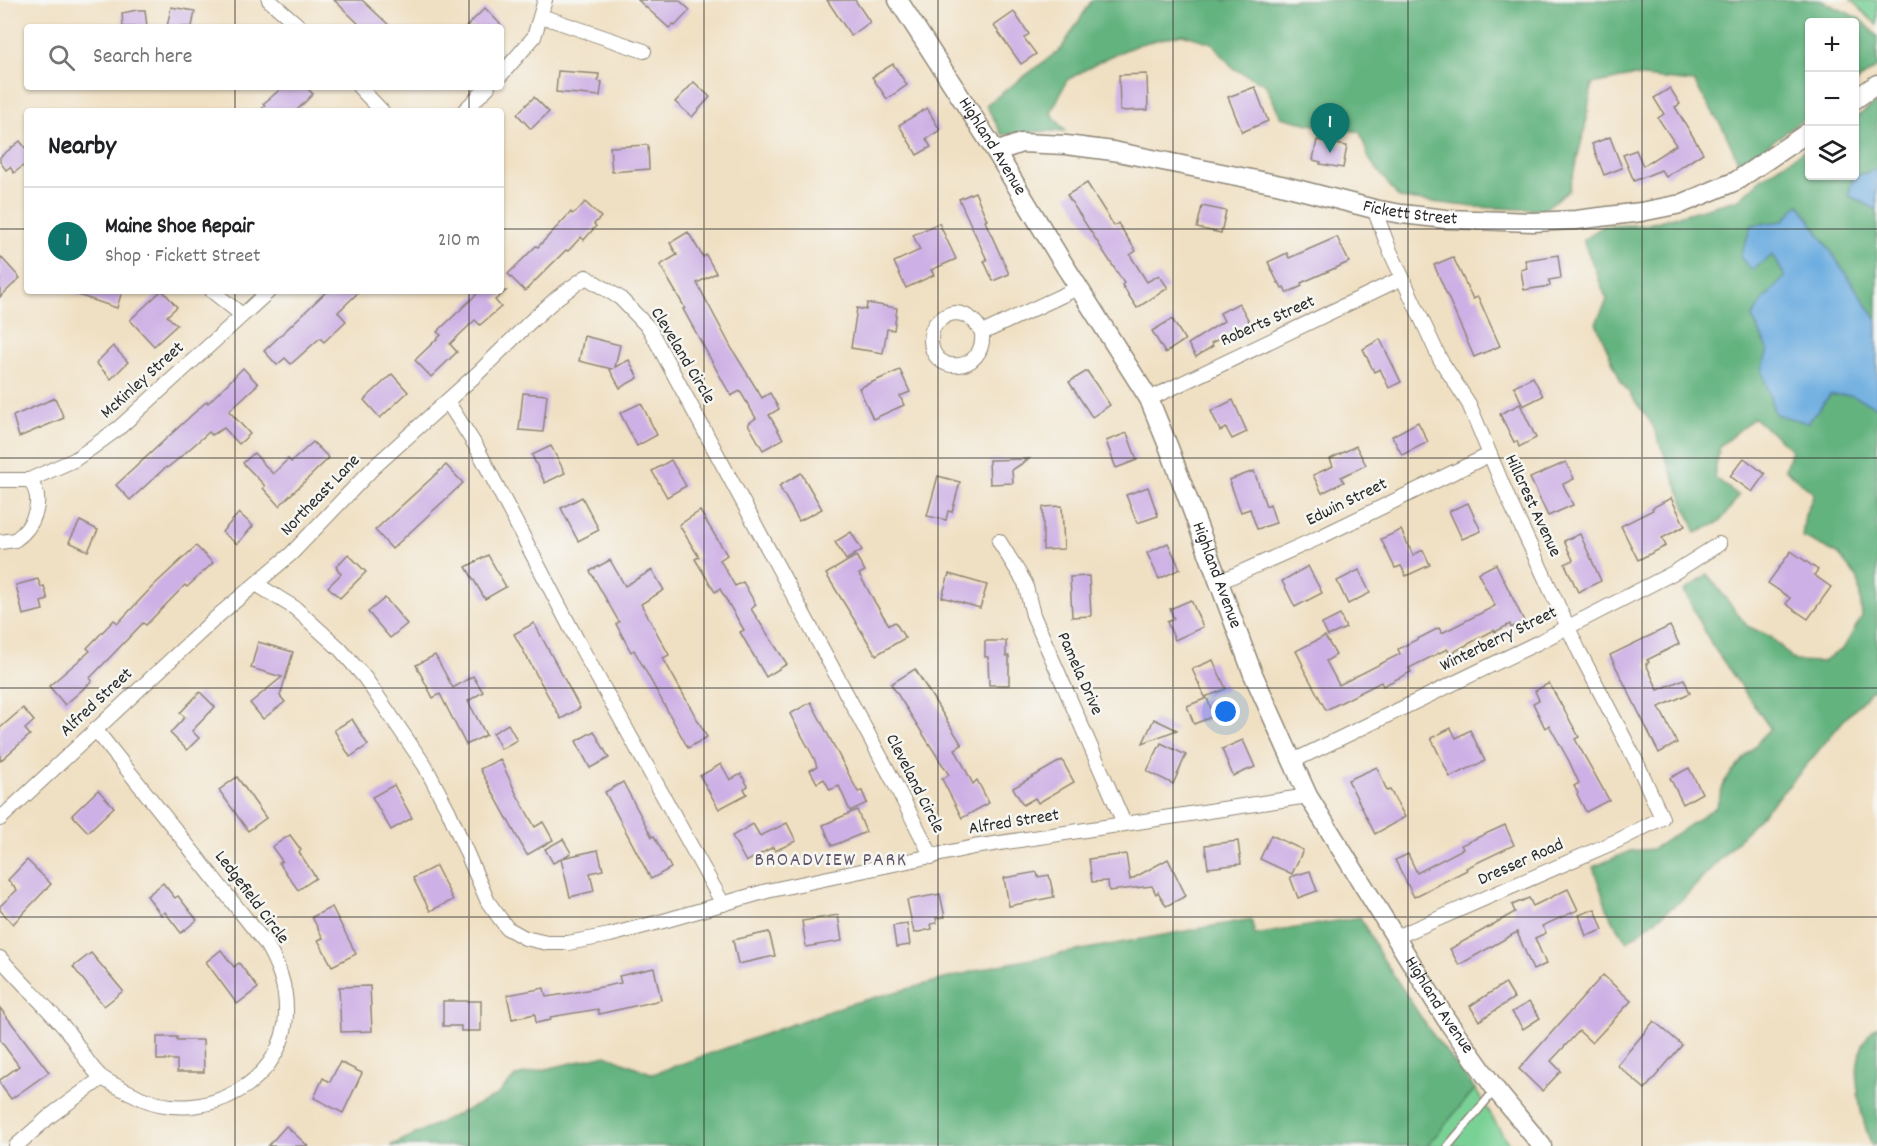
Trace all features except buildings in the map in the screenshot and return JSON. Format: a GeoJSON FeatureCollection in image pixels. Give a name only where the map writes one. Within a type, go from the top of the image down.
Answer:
{"type":"FeatureCollection","features":[{"type":"Feature","properties":{"kind":"street"},"geometry":{"type":"LineString","coordinates":[[269,0],[297,24]]}},
{"type":"Feature","properties":{"kind":"street"},"geometry":{"type":"LineString","coordinates":[[504,72],[534,37],[545,0]]}},
{"type":"Feature","properties":{"kind":"street","name":"Highland Avenue"},"geometry":{"type":"LineString","coordinates":[[898,0],[996,152],[1078,288],[1149,399],[1253,674],[1308,796],[1446,1019],[1496,1089],[1542,1146]]}},
{"type":"Feature","properties":{"kind":"street"},"geometry":{"type":"LineString","coordinates":[[541,16],[644,51]]}},
{"type":"Feature","properties":{"kind":"street"},"geometry":{"type":"LineString","coordinates":[[1859,97],[1877,84]]}},
{"type":"Feature","properties":{"kind":"street"},"geometry":{"type":"LineString","coordinates":[[361,90],[379,108]]}},
{"type":"Feature","properties":{"kind":"street"},"geometry":{"type":"LineString","coordinates":[[467,108],[485,90]]}},
{"type":"Feature","properties":{"kind":"street","name":"Fickett Street"},"geometry":{"type":"LineString","coordinates":[[996,152],[1021,143],[1066,145],[1113,151],[1281,185],[1374,209],[1446,219],[1533,222],[1576,220],[1661,209],[1700,198],[1736,182],[1805,134]]}},
{"type":"Feature","properties":{"kind":"street","name":"Hillcrest Avenue"},"geometry":{"type":"LineString","coordinates":[[1374,209],[1402,278],[1440,359],[1469,404],[1489,455],[1579,651],[1662,818]]}},
{"type":"Feature","properties":{"kind":"street","name":"Cleveland Circle"},"geometry":{"type":"LineString","coordinates":[[447,401],[558,297],[586,277],[621,298],[649,328],[659,345],[932,857]]}},
{"type":"Feature","properties":{"kind":"street","name":"Roberts Street"},"geometry":{"type":"LineString","coordinates":[[1149,399],[1402,278]]}},
{"type":"Feature","properties":{"kind":"street"},"geometry":{"type":"LineString","coordinates":[[982,333],[1078,288]]}},
{"type":"Feature","properties":{"kind":"street"},"geometry":{"type":"LineString","coordinates":[[216,294],[242,315]]}},
{"type":"Feature","properties":{"kind":"street","name":"McKinley Street"},"geometry":{"type":"LineString","coordinates":[[0,480],[28,480],[74,460],[120,427],[266,294]]}},
{"type":"Feature","properties":{"kind":"street"},"geometry":{"type":"LineString","coordinates":[[447,401],[477,448],[577,640],[723,904]]}},
{"type":"Feature","properties":{"kind":"street","name":"Northeast Lane"},"geometry":{"type":"LineString","coordinates":[[220,614],[291,554],[374,467],[447,401]]}},
{"type":"Feature","properties":{"kind":"street","name":"Edwin Street"},"geometry":{"type":"LineString","coordinates":[[1219,582],[1318,538],[1489,455]]}},
{"type":"Feature","properties":{"kind":"street"},"geometry":{"type":"LineString","coordinates":[[0,542],[15,540],[24,533],[33,519],[37,497],[33,485],[28,480]]}},
{"type":"Feature","properties":{"kind":"street","name":"Pamela Drive"},"geometry":{"type":"LineString","coordinates":[[999,541],[1025,583],[1033,615],[1124,823]]}},
{"type":"Feature","properties":{"kind":"street","name":"Winterberry Street"},"geometry":{"type":"LineString","coordinates":[[1291,762],[1676,572],[1719,544]]}},
{"type":"Feature","properties":{"kind":"street","name":"Alfred Street"},"geometry":{"type":"LineString","coordinates":[[256,584],[295,609],[340,649],[365,678],[425,766],[449,812],[488,902],[507,928],[519,935],[546,943],[568,943],[644,926],[767,891],[974,848],[1308,796]]}},
{"type":"Feature","properties":{"kind":"street","name":"Alfred Street"},"geometry":{"type":"LineString","coordinates":[[0,819],[220,614]]}},
{"type":"Feature","properties":{"kind":"street","name":"Ledgefield Circle"},"geometry":{"type":"LineString","coordinates":[[0,958],[69,1034],[102,1078],[143,1099],[186,1106],[208,1104],[229,1097],[261,1074],[279,1043],[286,1011],[282,976],[266,944],[95,729]]}},
{"type":"Feature","properties":{"kind":"street","name":"Dresser Road"},"geometry":{"type":"LineString","coordinates":[[1394,938],[1619,840],[1662,818]]}},
{"type":"Feature","properties":{"kind":"street"},"geometry":{"type":"LineString","coordinates":[[16,1146],[50,1116],[102,1078]]}},
{"type":"Feature","properties":{"kind":"lane"},"geometry":{"type":"LineString","coordinates":[[1448,1146],[1496,1089]]}},
{"type":"Feature","properties":{"kind":"green space"},"geometry":{"type":"Polygon","coordinates":[[[1092,0],[1820,0],[1859,18],[1805,18],[1805,118],[1740,165],[1724,130],[1694,82],[1632,76],[1592,84],[1585,128],[1569,190],[1543,210],[1474,207],[1399,198],[1369,159],[1360,132],[1281,117],[1265,84],[1234,69],[1212,43],[1182,34],[1140,44],[1108,57],[1067,80],[1051,113],[1065,131],[1002,135],[986,105],[1061,49],[1092,0]]]}},
{"type":"Feature","properties":{"kind":"green space"},"geometry":{"type":"Polygon","coordinates":[[[1851,0],[1877,0],[1877,25],[1851,0]]]}},
{"type":"Feature","properties":{"kind":"green space"},"geometry":{"type":"Polygon","coordinates":[[[1859,18],[1877,36],[1877,67],[1859,80],[1859,18]]]}},
{"type":"Feature","properties":{"kind":"green space"},"geometry":{"type":"Polygon","coordinates":[[[1877,102],[1877,685],[1843,721],[1794,780],[1683,899],[1627,942],[1609,914],[1593,867],[1630,851],[1653,849],[1716,807],[1725,781],[1770,728],[1712,645],[1684,591],[1708,575],[1747,626],[1771,637],[1795,661],[1821,662],[1843,649],[1862,616],[1858,579],[1838,554],[1802,536],[1805,515],[1814,494],[1785,469],[1791,449],[1754,418],[1720,446],[1714,477],[1739,496],[1720,522],[1696,533],[1652,424],[1621,382],[1596,323],[1607,300],[1583,240],[1603,226],[1645,225],[1739,199],[1761,179],[1805,150],[1805,180],[1859,180],[1859,115],[1877,102]]]}},
{"type":"Feature","properties":{"kind":"green space"},"geometry":{"type":"Polygon","coordinates":[[[1360,917],[1381,956],[1430,1031],[1475,1089],[1427,1146],[390,1146],[496,1096],[516,1076],[606,1055],[653,1074],[846,1005],[994,966],[1251,919],[1255,935],[1360,917]]]}},
{"type":"Feature","properties":{"kind":"green space"},"geometry":{"type":"Polygon","coordinates":[[[1877,1026],[1877,1143],[1872,1146],[1859,1101],[1857,1067],[1860,1052],[1867,1038],[1877,1026]]]}},
{"type":"Feature","properties":{"kind":"green space"},"geometry":{"type":"Polygon","coordinates":[[[1475,1089],[1511,1146],[1427,1146],[1475,1089]]]}},
{"type":"Feature","properties":{"kind":"water"},"geometry":{"type":"Polygon","coordinates":[[[1877,168],[1877,210],[1848,195],[1853,180],[1859,180],[1859,175],[1877,168]]]}},
{"type":"Feature","properties":{"kind":"water"},"geometry":{"type":"Polygon","coordinates":[[[1799,204],[1877,320],[1877,407],[1851,395],[1830,395],[1808,423],[1775,414],[1762,371],[1768,349],[1752,317],[1764,299],[1785,277],[1773,255],[1752,270],[1740,257],[1752,225],[1783,221],[1799,204]]]}},
{"type":"Feature","properties":{"kind":"place","name":"Maine Shoe Repair"},"geometry":{"type":"Point","coordinates":[1330,153]}},
{"type":"Feature","properties":{"kind":"district","name":"BROADVIEW PARK"},"geometry":{"type":"Point","coordinates":[831,861]}}]}
